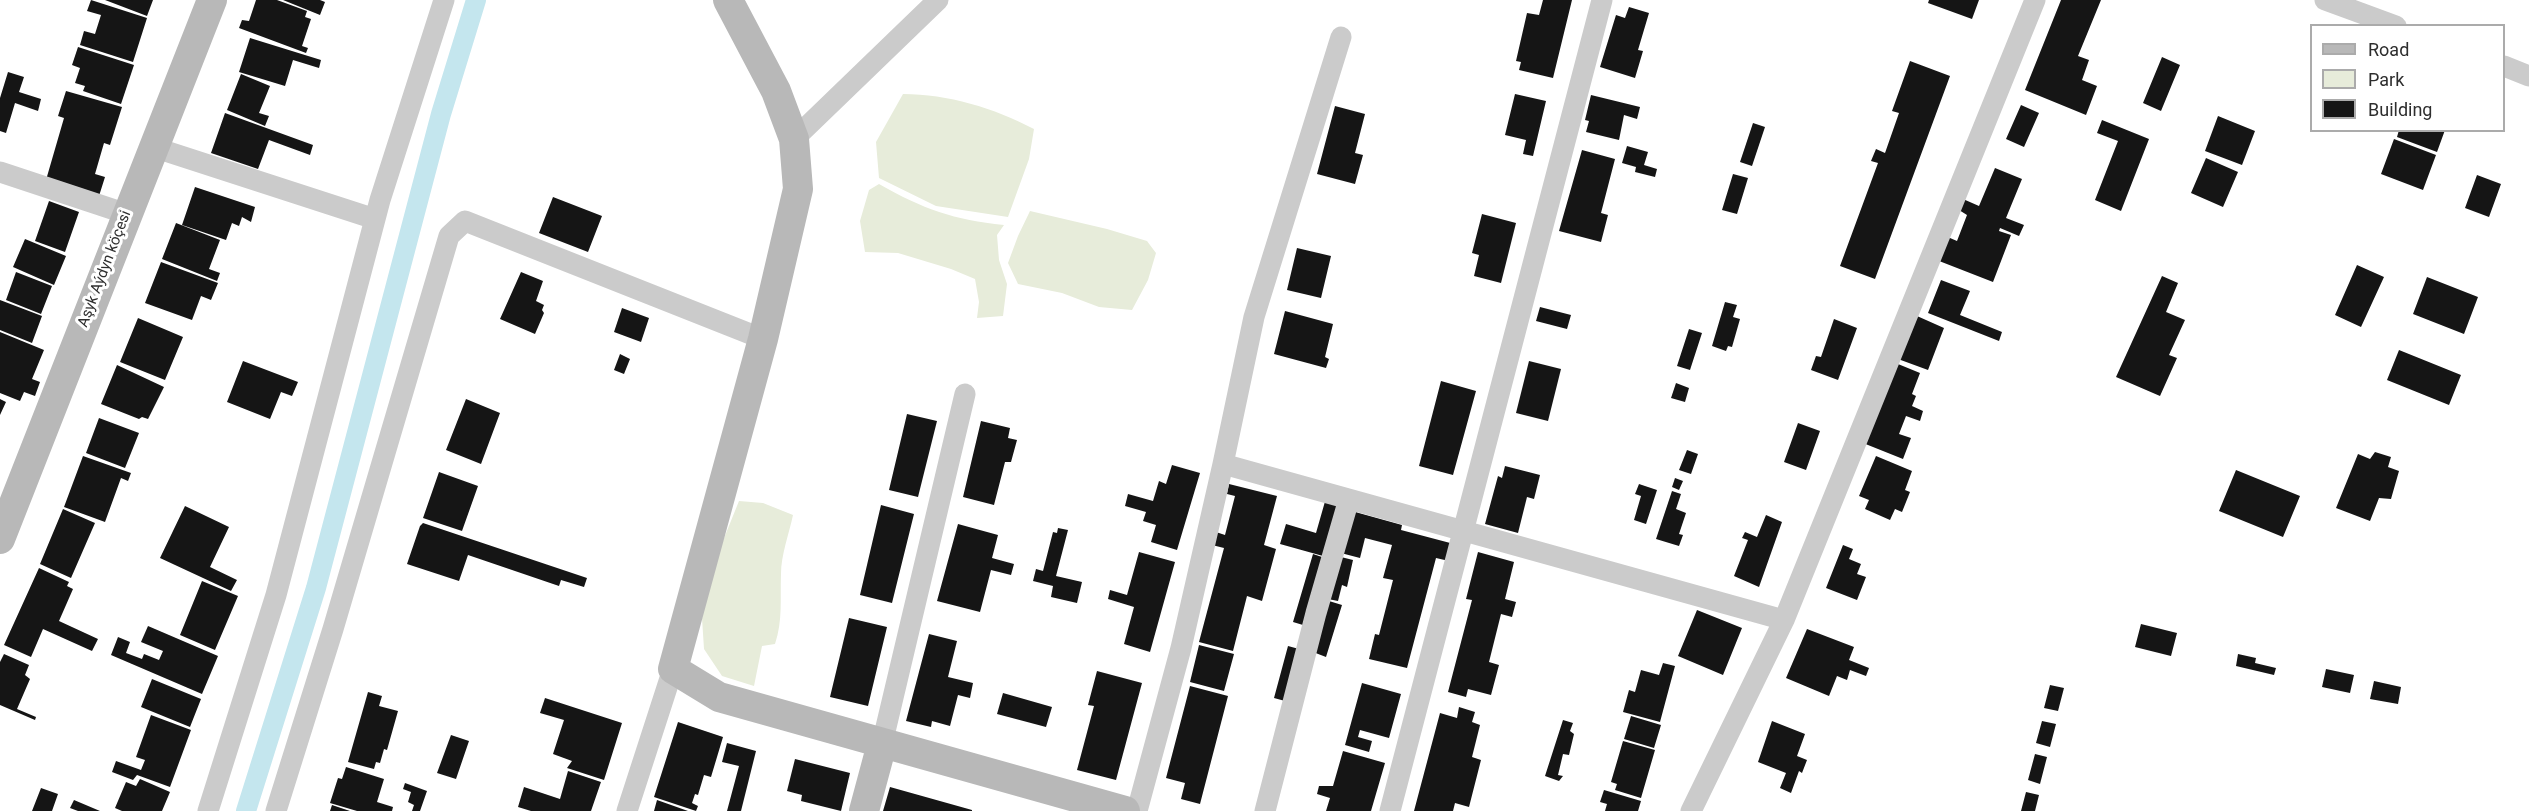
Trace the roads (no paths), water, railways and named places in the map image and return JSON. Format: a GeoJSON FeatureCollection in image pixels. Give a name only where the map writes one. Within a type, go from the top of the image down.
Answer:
{"type":"FeatureCollection","features":[{"type":"Feature","properties":{"kind":"street","name":"Aşyk Aýdyn köçesi"},"geometry":{"type":"LineString","coordinates":[[0,539],[212,0]]}},
{"type":"Feature","properties":{"kind":"street"},"geometry":{"type":"LineString","coordinates":[[208,811],[276,595],[375,219],[444,0]]}},
{"type":"Feature","properties":{"kind":"street"},"geometry":{"type":"LineString","coordinates":[[627,811],[673,669],[763,339],[798,189],[794,139],[776,91],[728,0]]}},
{"type":"Feature","properties":{"kind":"street"},"geometry":{"type":"LineString","coordinates":[[794,139],[938,0]]}},
{"type":"Feature","properties":{"kind":"street"},"geometry":{"type":"LineString","coordinates":[[1390,811],[1466,532],[1521,306],[1602,0]]}},
{"type":"Feature","properties":{"kind":"street"},"geometry":{"type":"LineString","coordinates":[[1691,811],[1784,620],[2034,0]]}},
{"type":"Feature","properties":{"kind":"street"},"geometry":{"type":"LineString","coordinates":[[2325,0],[2391,24]]}},
{"type":"Feature","properties":{"kind":"street"},"geometry":{"type":"LineString","coordinates":[[1137,811],[1180,648],[1223,464],[1254,317],[1341,37]]}},
{"type":"Feature","properties":{"kind":"street"},"geometry":{"type":"LineString","coordinates":[[2505,66],[2529,76]]}},
{"type":"Feature","properties":{"kind":"street"},"geometry":{"type":"LineString","coordinates":[[153,147],[375,219]]}},
{"type":"Feature","properties":{"kind":"street"},"geometry":{"type":"LineString","coordinates":[[0,172],[127,214]]}},
{"type":"Feature","properties":{"kind":"street"},"geometry":{"type":"LineString","coordinates":[[276,811],[333,629],[449,236],[465,221],[763,339]]}},
{"type":"Feature","properties":{"kind":"street"},"geometry":{"type":"LineString","coordinates":[[864,811],[882,744],[964,394]]}},
{"type":"Feature","properties":{"kind":"street"},"geometry":{"type":"LineString","coordinates":[[1223,464],[1784,620]]}},
{"type":"Feature","properties":{"kind":"street"},"geometry":{"type":"LineString","coordinates":[[1265,811],[1316,613],[1349,499]]}},
{"type":"Feature","properties":{"kind":"street"},"geometry":{"type":"LineString","coordinates":[[673,669],[719,696],[1125,811]]}},
{"type":"Feature","properties":{"kind":"waterway"},"geometry":{"type":"LineString","coordinates":[[246,811],[316,588],[441,114],[476,0]]}}]}
